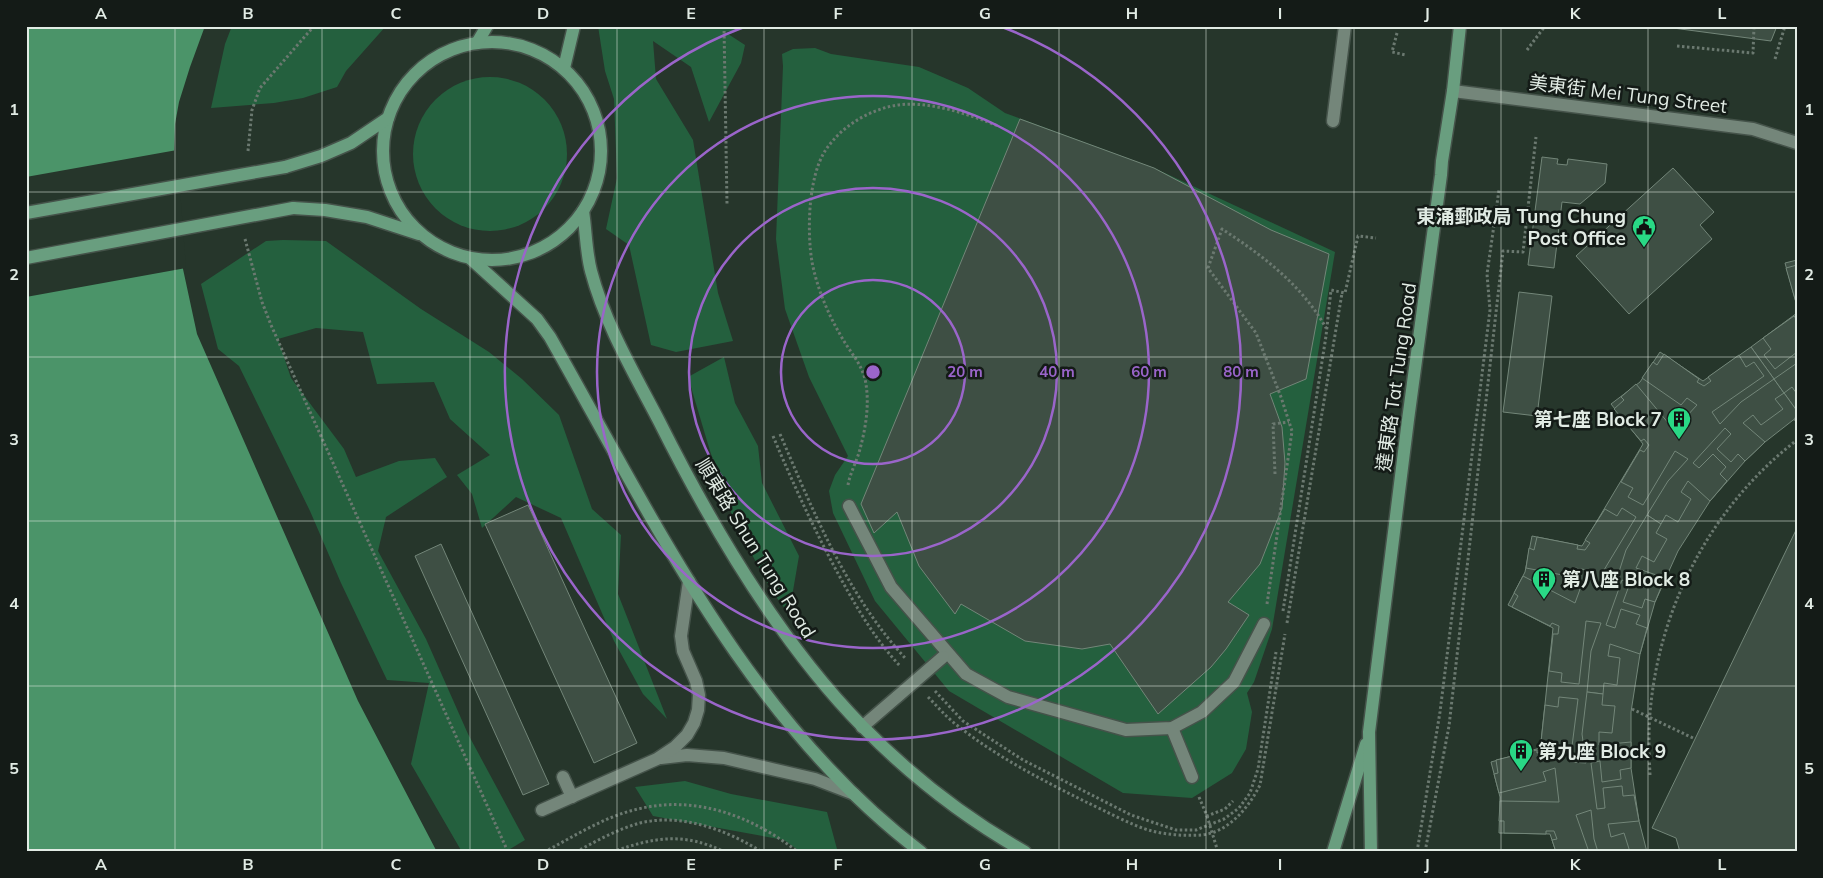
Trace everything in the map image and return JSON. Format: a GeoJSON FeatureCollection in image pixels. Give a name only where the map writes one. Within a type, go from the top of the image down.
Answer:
{"type":"FeatureCollection","features":[{"type":"Feature","properties":{"kind":"main road"},"geometry":{"type":"LineString","coordinates":[[477,43],[488,26]]}},
{"type":"Feature","properties":{"kind":"main road"},"geometry":{"type":"LineString","coordinates":[[564,68],[574,26]]}},
{"type":"Feature","properties":{"kind":"main road","name":"達東路 Tat Tung Road"},"geometry":{"type":"LineString","coordinates":[[1371,852],[1369,732],[1460,26]]}},
{"type":"Feature","properties":{"kind":"main road"},"geometry":{"type":"LineString","coordinates":[[500,42],[523,46],[545,55],[564,68],[589,98],[601,136],[602,156],[599,175],[593,194],[584,211],[553,242],[534,252],[514,258],[471,259],[444,250],[420,234],[402,214],[389,190],[384,169],[383,136],[388,118],[399,94],[417,71],[446,52],[477,43],[500,42]]}},
{"type":"Feature","properties":{"kind":"main road"},"geometry":{"type":"LineString","coordinates":[[26,213],[285,167],[320,156],[351,142],[388,118]]}},
{"type":"Feature","properties":{"kind":"main road"},"geometry":{"type":"LineString","coordinates":[[26,258],[293,208],[325,210],[368,217],[420,234]]}},
{"type":"Feature","properties":{"kind":"main road","name":"順東路 Shun Tung Road"},"geometry":{"type":"LineString","coordinates":[[584,211],[590,270],[608,321],[673,450],[762,600],[800,653],[835,696],[862,727],[898,762],[962,813],[1025,852]]}},
{"type":"Feature","properties":{"kind":"main road"},"geometry":{"type":"LineString","coordinates":[[471,259],[537,319],[550,337],[688,581],[762,689],[806,744],[854,794],[921,852]]}},
{"type":"Feature","properties":{"kind":"main road","name":"達東路 Tat Tung Road"},"geometry":{"type":"LineString","coordinates":[[1333,852],[1369,732]]}},
{"type":"Feature","properties":{"kind":"street"},"geometry":{"type":"LineString","coordinates":[[1333,121],[1345,26]]}},
{"type":"Feature","properties":{"kind":"street","name":"美東街 Mei Tung Street"},"geometry":{"type":"LineString","coordinates":[[1453,91],[1753,129],[1797,143]]}},
{"type":"Feature","properties":{"kind":"street"},"geometry":{"type":"LineString","coordinates":[[849,506],[891,587],[945,655],[966,674],[1008,697],[1126,730],[1172,728],[1202,712],[1234,682],[1264,624]]}},
{"type":"Feature","properties":{"kind":"street"},"geometry":{"type":"LineString","coordinates":[[542,810],[656,759],[675,747],[687,735],[694,723],[698,710],[699,695],[683,651],[681,636],[688,581]]}},
{"type":"Feature","properties":{"kind":"street"},"geometry":{"type":"LineString","coordinates":[[862,727],[945,655]]}},
{"type":"Feature","properties":{"kind":"street"},"geometry":{"type":"LineString","coordinates":[[1172,728],[1192,777]]}},
{"type":"Feature","properties":{"kind":"street"},"geometry":{"type":"LineString","coordinates":[[656,759],[687,755],[724,758],[815,779],[854,794]]}},
{"type":"Feature","properties":{"kind":"street"},"geometry":{"type":"LineString","coordinates":[[563,777],[572,797]]}},
{"type":"Feature","properties":{"kind":"path"},"geometry":{"type":"LineString","coordinates":[[248,158],[255,97],[267,78],[314,26]]}},
{"type":"Feature","properties":{"kind":"path"},"geometry":{"type":"LineString","coordinates":[[724,26],[727,204]]}},
{"type":"Feature","properties":{"kind":"path"},"geometry":{"type":"LineString","coordinates":[[1527,50],[1545,26]]}},
{"type":"Feature","properties":{"kind":"path"},"geometry":{"type":"LineString","coordinates":[[1677,46],[1752,54],[1754,26]]}},
{"type":"Feature","properties":{"kind":"path"},"geometry":{"type":"LineString","coordinates":[[1776,60],[1785,26]]}},
{"type":"Feature","properties":{"kind":"path"},"geometry":{"type":"LineString","coordinates":[[1397,33],[1392,52],[1406,55]]}},
{"type":"Feature","properties":{"kind":"path"},"geometry":{"type":"LineString","coordinates":[[849,506],[848,483],[860,449],[868,406],[865,379],[858,360],[841,337],[823,301],[812,262],[809,212],[816,176],[825,152],[849,124],[869,113],[893,106],[934,107],[968,114],[998,126]]}},
{"type":"Feature","properties":{"kind":"path"},"geometry":{"type":"LineString","coordinates":[[1425,852],[1449,726],[1504,251],[1523,252],[1536,137]]}},
{"type":"Feature","properties":{"kind":"path"},"geometry":{"type":"LineString","coordinates":[[1417,852],[1440,712],[1489,320],[1487,274],[1499,190]]}},
{"type":"Feature","properties":{"kind":"path"},"geometry":{"type":"LineString","coordinates":[[1264,624],[1292,432],[1282,397],[1256,333],[1208,268],[1222,230],[1255,251],[1293,283],[1326,327],[1326,336]]}},
{"type":"Feature","properties":{"kind":"path"},"geometry":{"type":"LineString","coordinates":[[244,233],[262,302],[271,325],[508,852]]}},
{"type":"Feature","properties":{"kind":"path"},"geometry":{"type":"LineString","coordinates":[[925,693],[957,725],[1004,756],[1053,785],[1105,811],[1152,831],[1179,835],[1204,835],[1221,828],[1239,816],[1252,801],[1260,785],[1342,293],[1345,293],[1358,236],[1376,238]]}},
{"type":"Feature","properties":{"kind":"path"},"geometry":{"type":"LineString","coordinates":[[1283,612],[1326,336],[1330,290],[1342,293]]}},
{"type":"Feature","properties":{"kind":"path"},"geometry":{"type":"LineString","coordinates":[[1275,474],[1273,424],[1289,422]]}},
{"type":"Feature","properties":{"kind":"path"},"geometry":{"type":"LineString","coordinates":[[780,434],[820,526],[858,597],[890,642],[910,664]]}},
{"type":"Feature","properties":{"kind":"path"},"geometry":{"type":"LineString","coordinates":[[773,436],[808,516],[854,604],[885,650],[905,672]]}},
{"type":"Feature","properties":{"kind":"path"},"geometry":{"type":"LineString","coordinates":[[1650,775],[1650,704],[1664,633],[1676,599],[1691,567],[1730,506],[1767,466],[1797,440]]}},
{"type":"Feature","properties":{"kind":"path"},"geometry":{"type":"LineString","coordinates":[[930,685],[963,721],[1023,760],[1131,816],[1176,830],[1196,830],[1224,819],[1239,808],[1250,794],[1258,769],[1276,651]]}},
{"type":"Feature","properties":{"kind":"path"},"geometry":{"type":"LineString","coordinates":[[1632,709],[1695,738]]}},
{"type":"Feature","properties":{"kind":"path"},"geometry":{"type":"LineString","coordinates":[[1218,852],[1207,816],[1225,809],[1233,801]]}},
{"type":"Feature","properties":{"kind":"path"},"geometry":{"type":"LineString","coordinates":[[544,852],[618,815],[651,806],[681,804],[710,808],[747,820],[766,830],[798,852]]}},
{"type":"Feature","properties":{"kind":"path"},"geometry":{"type":"LineString","coordinates":[[576,852],[605,837],[640,823],[673,820],[714,828],[762,852]]}},
{"type":"Feature","properties":{"kind":"path"},"geometry":{"type":"LineString","coordinates":[[612,852],[640,842],[678,838],[707,843],[725,852]]}},
{"type":"Feature","properties":{"kind":"shaded area"},"geometry":{"type":"Polygon","coordinates":[[[26,26],[205,26],[179,102],[175,124],[174,151],[183,269],[197,334],[358,701],[437,852],[26,852],[26,26]]]}},
{"type":"Feature","properties":{"kind":"shaded area"},"geometry":{"type":"Polygon","coordinates":[[[232,26],[386,26],[346,71],[337,87],[303,98],[274,103],[211,108],[225,44],[232,26]]]}},
{"type":"Feature","properties":{"kind":"shaded area"},"geometry":{"type":"Polygon","coordinates":[[[598,26],[762,26],[725,32],[745,45],[741,63],[709,122],[691,67],[653,41],[656,79],[693,140],[718,293],[733,341],[676,352],[651,345],[629,245],[606,229],[617,178],[614,99],[605,71],[598,26]]]}},
{"type":"Feature","properties":{"kind":"shaded area"},"geometry":{"type":"Polygon","coordinates":[[[815,48],[831,54],[919,67],[968,88],[1005,113],[1154,168],[1335,252],[1272,629],[1254,682],[1247,693],[1252,712],[1246,749],[1232,773],[1192,798],[1123,793],[949,691],[875,601],[833,513],[829,491],[835,475],[848,456],[809,377],[785,309],[776,239],[782,54],[793,49],[815,48]]]}},
{"type":"Feature","properties":{"kind":"shaded area"},"geometry":{"type":"Polygon","coordinates":[[[490,77],[519,83],[533,90],[544,100],[554,111],[561,125],[567,154],[561,183],[554,197],[544,208],[533,218],[519,225],[490,231],[461,225],[447,218],[436,208],[426,197],[419,183],[413,154],[419,125],[426,111],[436,100],[447,90],[461,83],[490,77]]]}},
{"type":"Feature","properties":{"kind":"shaded area"},"geometry":{"type":"Polygon","coordinates":[[[266,241],[326,241],[421,309],[489,352],[522,379],[559,415],[592,509],[621,535],[618,594],[667,719],[643,694],[614,641],[561,518],[516,497],[482,528],[472,494],[457,475],[490,455],[450,419],[434,382],[377,384],[363,332],[316,328],[278,339],[291,378],[344,449],[356,477],[399,461],[435,458],[447,477],[386,517],[378,551],[426,639],[468,734],[525,840],[505,852],[462,852],[411,764],[429,683],[387,680],[341,583],[310,511],[239,366],[218,349],[201,284],[266,241]]]}},
{"type":"Feature","properties":{"kind":"shaded area"},"geometry":{"type":"Polygon","coordinates":[[[724,357],[735,403],[758,446],[762,483],[799,556],[789,614],[771,590],[734,521],[710,451],[688,377],[724,357]]]}},
{"type":"Feature","properties":{"kind":"shaded area"},"geometry":{"type":"Polygon","coordinates":[[[685,781],[731,794],[827,812],[837,849],[835,852],[801,852],[784,840],[653,816],[635,787],[685,781]]]}},
{"type":"Feature","properties":{"kind":"pier"},"geometry":{"type":"Polygon","coordinates":[[[177,150],[186,268],[26,297],[26,177],[177,150]]]}},
{"type":"Feature","properties":{"kind":"building"},"geometry":{"type":"Polygon","coordinates":[[[1658,26],[1777,26],[1771,41],[1658,26]]]}},
{"type":"Feature","properties":{"kind":"building"},"geometry":{"type":"Polygon","coordinates":[[[1020,119],[1154,168],[1271,230],[1329,254],[1306,379],[1270,394],[1282,427],[1285,463],[1282,508],[1260,564],[1228,602],[1249,615],[1211,667],[1158,714],[1110,644],[1082,649],[1025,641],[961,604],[955,614],[919,566],[897,512],[874,533],[861,504],[1020,119]]]}},
{"type":"Feature","properties":{"kind":"building"},"geometry":{"type":"Polygon","coordinates":[[[1542,157],[1558,159],[1557,164],[1567,165],[1568,159],[1607,164],[1605,183],[1580,204],[1562,202],[1554,268],[1528,265],[1542,157]]]}},
{"type":"Feature","properties":{"kind":"building","name":"東涌郵政局 Tung Chung Post Office"},"geometry":{"type":"Polygon","coordinates":[[[1673,168],[1714,212],[1700,225],[1712,239],[1629,314],[1576,256],[1673,168]]]}},
{"type":"Feature","properties":{"kind":"building"},"geometry":{"type":"Polygon","coordinates":[[[1797,260],[1797,306],[1785,263],[1797,260]]]}},
{"type":"Feature","properties":{"kind":"building"},"geometry":{"type":"Polygon","coordinates":[[[1797,265],[1797,306],[1786,268],[1797,265]]]}},
{"type":"Feature","properties":{"kind":"building"},"geometry":{"type":"Polygon","coordinates":[[[1519,292],[1552,296],[1537,416],[1503,412],[1519,292]]]}},
{"type":"Feature","properties":{"kind":"building"},"geometry":{"type":"Polygon","coordinates":[[[1797,313],[1797,411],[1751,347],[1797,313]]]}},
{"type":"Feature","properties":{"kind":"building"},"geometry":{"type":"Polygon","coordinates":[[[1794,316],[1797,320],[1797,352],[1775,369],[1764,355],[1771,349],[1763,338],[1794,316]]]}},
{"type":"Feature","properties":{"kind":"building"},"geometry":{"type":"Polygon","coordinates":[[[1751,347],[1797,411],[1797,417],[1765,442],[1745,461],[1710,501],[1678,551],[1655,602],[1640,654],[1631,712],[1631,768],[1639,821],[1647,852],[1556,852],[1550,834],[1499,833],[1500,797],[1491,762],[1540,748],[1541,742],[1553,628],[1508,605],[1525,572],[1532,536],[1582,546],[1643,444],[1611,404],[1640,382],[1660,352],[1703,381],[1751,347]]]}},
{"type":"Feature","properties":{"kind":"building","name":"第七座 Block 7"},"geometry":{"type":"Polygon","coordinates":[[[1664,354],[1699,379],[1697,382],[1704,386],[1711,381],[1708,377],[1739,355],[1746,367],[1754,362],[1764,376],[1712,412],[1720,424],[1741,402],[1774,379],[1784,393],[1775,399],[1783,409],[1761,425],[1753,415],[1743,423],[1765,442],[1745,461],[1738,454],[1731,462],[1717,449],[1731,434],[1725,428],[1693,463],[1699,468],[1713,454],[1726,467],[1720,474],[1727,481],[1710,501],[1688,481],[1681,492],[1691,499],[1678,522],[1666,515],[1661,524],[1647,515],[1668,481],[1688,459],[1675,451],[1643,505],[1628,497],[1633,488],[1621,482],[1640,450],[1644,452],[1649,445],[1644,439],[1641,441],[1614,409],[1624,400],[1621,397],[1636,384],[1674,430],[1697,405],[1687,398],[1681,405],[1642,378],[1653,362],[1657,365],[1664,354]]]}},
{"type":"Feature","properties":{"kind":"building"},"geometry":{"type":"Polygon","coordinates":[[[1797,363],[1797,394],[1792,387],[1784,393],[1774,379],[1797,363]]]}},
{"type":"Feature","properties":{"kind":"building"},"geometry":{"type":"Polygon","coordinates":[[[528,505],[637,743],[594,763],[485,524],[528,505]]]}},
{"type":"Feature","properties":{"kind":"building","name":"第八座 Block 8"},"geometry":{"type":"Polygon","coordinates":[[[1622,508],[1636,517],[1604,570],[1617,578],[1626,550],[1647,515],[1661,524],[1656,533],[1667,539],[1654,562],[1642,556],[1636,568],[1665,578],[1655,602],[1645,599],[1642,608],[1623,602],[1630,583],[1622,580],[1606,625],[1615,628],[1621,609],[1640,615],[1636,624],[1647,628],[1640,654],[1610,644],[1608,656],[1620,658],[1617,685],[1604,683],[1603,694],[1587,692],[1591,651],[1601,623],[1586,621],[1579,684],[1561,682],[1562,673],[1549,671],[1553,634],[1558,634],[1559,626],[1552,623],[1550,626],[1512,607],[1518,596],[1514,593],[1523,576],[1575,603],[1587,570],[1575,568],[1573,577],[1526,568],[1529,548],[1534,550],[1537,537],[1578,545],[1577,549],[1585,550],[1590,543],[1585,540],[1605,509],[1617,516],[1622,508]]]}},
{"type":"Feature","properties":{"kind":"building"},"geometry":{"type":"Polygon","coordinates":[[[1797,528],[1797,852],[1680,852],[1676,838],[1652,828],[1797,528]]]}},
{"type":"Feature","properties":{"kind":"building"},"geometry":{"type":"Polygon","coordinates":[[[441,544],[549,784],[523,795],[415,556],[441,544]]]}},
{"type":"Feature","properties":{"kind":"building","name":"第九座 Block 9"},"geometry":{"type":"Polygon","coordinates":[[[1587,692],[1603,694],[1602,705],[1615,706],[1612,733],[1599,732],[1599,745],[1631,742],[1631,768],[1620,770],[1621,779],[1602,782],[1600,761],[1591,763],[1597,809],[1605,808],[1603,788],[1622,786],[1623,796],[1634,795],[1639,821],[1608,824],[1611,837],[1624,833],[1630,852],[1598,852],[1594,839],[1591,810],[1576,815],[1589,852],[1556,852],[1552,840],[1557,839],[1554,831],[1546,831],[1546,834],[1504,833],[1504,821],[1499,821],[1500,801],[1559,802],[1555,768],[1543,772],[1546,781],[1499,793],[1494,774],[1498,773],[1496,760],[1537,750],[1537,753],[1545,751],[1546,743],[1541,742],[1545,705],[1558,707],[1559,697],[1578,699],[1570,762],[1586,763],[1582,734],[1587,692]]]}},
{"type":"Feature","properties":{"kind":"place","name":"東涌郵政局 Tung Chung Post Office"},"geometry":{"type":"Point","coordinates":[1644,248]}},
{"type":"Feature","properties":{"kind":"place","name":"第七座 Block 7"},"geometry":{"type":"Point","coordinates":[1679,440]}},
{"type":"Feature","properties":{"kind":"place","name":"第八座 Block 8"},"geometry":{"type":"Point","coordinates":[1544,600]}},
{"type":"Feature","properties":{"kind":"place","name":"第九座 Block 9"},"geometry":{"type":"Point","coordinates":[1521,772]}}]}
